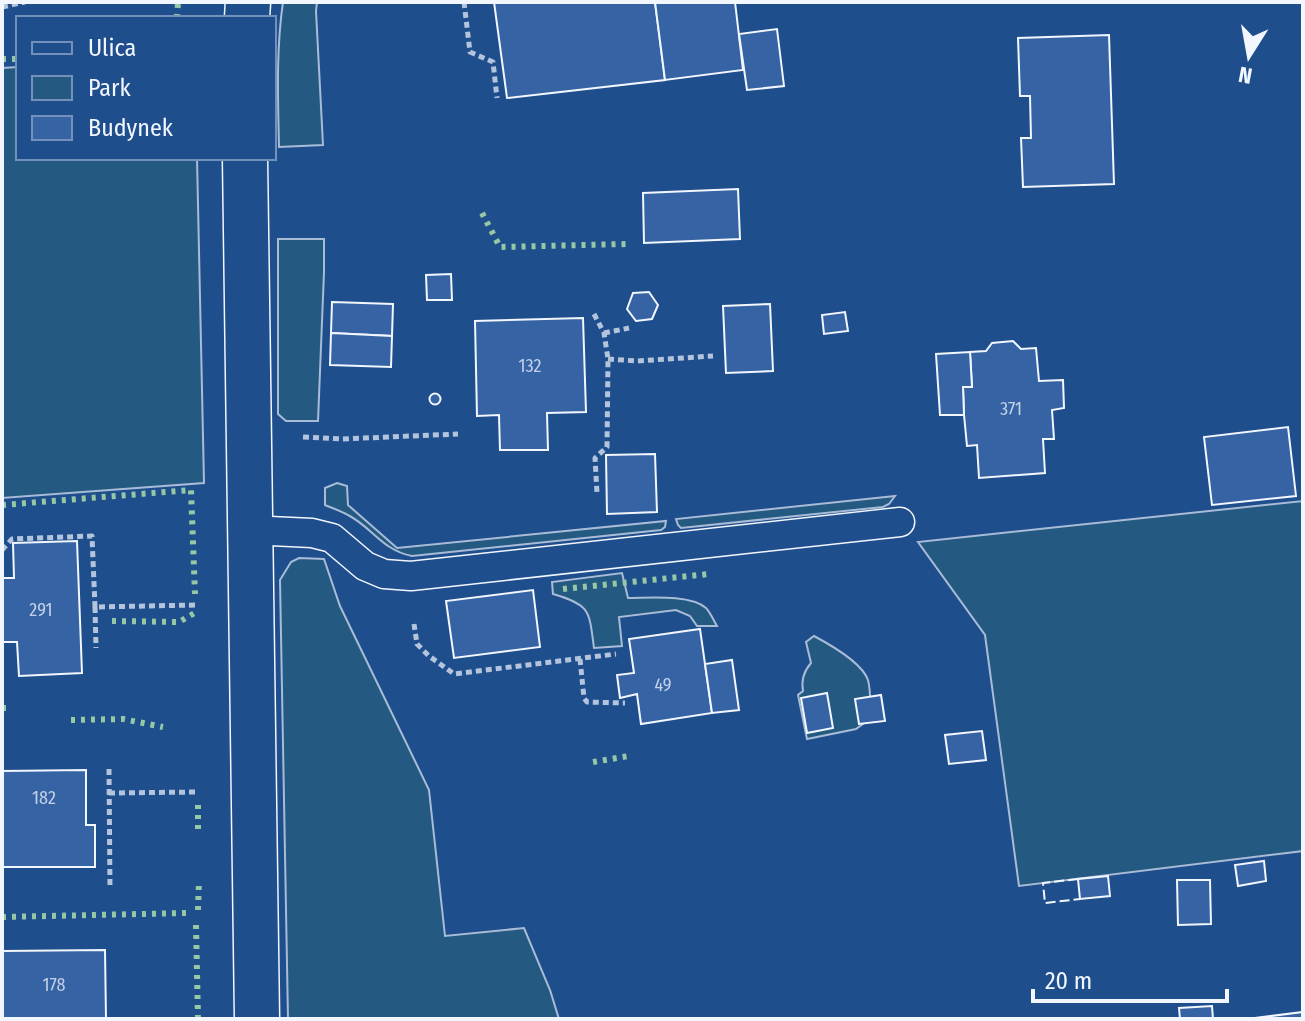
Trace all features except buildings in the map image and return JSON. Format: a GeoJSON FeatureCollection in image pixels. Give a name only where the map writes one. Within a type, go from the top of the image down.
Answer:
{"type":"FeatureCollection","features":[{"type":"Feature","properties":{"kind":"street"},"geometry":{"type":"LineString","coordinates":[[245,160],[257,1019]]}},
{"type":"Feature","properties":{"kind":"lane"},"geometry":{"type":"LineString","coordinates":[[250,530],[312,533],[332,538],[365,566],[384,574],[411,576],[900,522]]}},
{"type":"Feature","properties":{"kind":"path"},"geometry":{"type":"LineString","coordinates":[[2,7],[25,2]]}},
{"type":"Feature","properties":{"kind":"path"},"geometry":{"type":"LineString","coordinates":[[464,2],[470,52],[493,62],[497,98]]}},
{"type":"Feature","properties":{"kind":"path"},"geometry":{"type":"LineString","coordinates":[[594,314],[604,333],[608,359],[607,447],[595,458],[597,493]]}},
{"type":"Feature","properties":{"kind":"path"},"geometry":{"type":"LineString","coordinates":[[604,333],[629,328]]}},
{"type":"Feature","properties":{"kind":"path"},"geometry":{"type":"LineString","coordinates":[[608,359],[637,361],[713,356]]}},
{"type":"Feature","properties":{"kind":"path"},"geometry":{"type":"LineString","coordinates":[[342,439],[458,434]]}},
{"type":"Feature","properties":{"kind":"path"},"geometry":{"type":"LineString","coordinates":[[2,550],[12,539],[92,536],[96,648]]}},
{"type":"Feature","properties":{"kind":"path"},"geometry":{"type":"LineString","coordinates":[[95,607],[202,605]]}},
{"type":"Feature","properties":{"kind":"path"},"geometry":{"type":"LineString","coordinates":[[413,623],[417,644],[454,674],[616,654]]}},
{"type":"Feature","properties":{"kind":"path"},"geometry":{"type":"LineString","coordinates":[[580,659],[587,702],[625,703]]}},
{"type":"Feature","properties":{"kind":"path"},"geometry":{"type":"LineString","coordinates":[[109,769],[110,889]]}},
{"type":"Feature","properties":{"kind":"path"},"geometry":{"type":"LineString","coordinates":[[109,793],[208,792]]}},
{"type":"Feature","properties":{"kind":"green space"},"geometry":{"type":"Polygon","coordinates":[[[283,2],[317,2],[323,145],[279,147],[278,56],[283,2]]]}},
{"type":"Feature","properties":{"kind":"green space"},"geometry":{"type":"Polygon","coordinates":[[[16,67],[16,160],[197,160],[204,483],[2,498],[2,68],[16,67]]]}},
{"type":"Feature","properties":{"kind":"green space"},"geometry":{"type":"Polygon","coordinates":[[[278,239],[324,239],[318,421],[286,421],[278,414],[278,239]]]}},
{"type":"Feature","properties":{"kind":"green space"},"geometry":{"type":"Polygon","coordinates":[[[337,483],[347,486],[348,505],[397,548],[666,521],[661,530],[412,556],[393,549],[357,520],[325,505],[325,488],[337,483]]]}},
{"type":"Feature","properties":{"kind":"green space"},"geometry":{"type":"Polygon","coordinates":[[[895,496],[883,507],[681,528],[676,519],[895,496]]]}},
{"type":"Feature","properties":{"kind":"green space"},"geometry":{"type":"Polygon","coordinates":[[[1303,501],[1303,851],[1019,886],[985,635],[918,542],[1303,501]]]}},
{"type":"Feature","properties":{"kind":"green space"},"geometry":{"type":"Polygon","coordinates":[[[299,558],[324,559],[340,606],[429,790],[445,936],[524,928],[559,1019],[288,1019],[280,580],[291,562],[299,558]]]}},
{"type":"Feature","properties":{"kind":"green space"},"geometry":{"type":"Polygon","coordinates":[[[622,573],[628,598],[690,601],[706,608],[717,626],[697,626],[690,616],[676,610],[619,617],[622,646],[594,648],[586,611],[575,602],[553,594],[552,582],[622,573]]]}},
{"type":"Feature","properties":{"kind":"green space"},"geometry":{"type":"Polygon","coordinates":[[[814,636],[844,655],[865,674],[869,684],[871,718],[856,729],[807,739],[798,695],[803,691],[804,676],[811,663],[806,642],[814,636]]]}},
{"type":"Feature","properties":{"kind":"hedge"},"geometry":{"type":"LineString","coordinates":[[177,16],[178,2]]}},
{"type":"Feature","properties":{"kind":"hedge"},"geometry":{"type":"LineString","coordinates":[[2,59],[16,59]]}},
{"type":"Feature","properties":{"kind":"hedge"},"geometry":{"type":"LineString","coordinates":[[482,213],[500,247],[627,244]]}},
{"type":"Feature","properties":{"kind":"hedge"},"geometry":{"type":"LineString","coordinates":[[2,505],[191,490],[195,594]]}},
{"type":"Feature","properties":{"kind":"hedge"},"geometry":{"type":"LineString","coordinates":[[563,589],[709,574]]}},
{"type":"Feature","properties":{"kind":"hedge"},"geometry":{"type":"LineString","coordinates":[[112,621],[179,622],[198,611]]}},
{"type":"Feature","properties":{"kind":"hedge"},"geometry":{"type":"LineString","coordinates":[[2,708],[8,708]]}},
{"type":"Feature","properties":{"kind":"hedge"},"geometry":{"type":"LineString","coordinates":[[71,720],[123,719],[163,727]]}},
{"type":"Feature","properties":{"kind":"hedge"},"geometry":{"type":"LineString","coordinates":[[593,762],[629,756]]}},
{"type":"Feature","properties":{"kind":"hedge"},"geometry":{"type":"LineString","coordinates":[[198,805],[198,833]]}},
{"type":"Feature","properties":{"kind":"hedge"},"geometry":{"type":"LineString","coordinates":[[198,910],[199,881]]}},
{"type":"Feature","properties":{"kind":"hedge"},"geometry":{"type":"LineString","coordinates":[[2,917],[187,913]]}},
{"type":"Feature","properties":{"kind":"hedge"},"geometry":{"type":"LineString","coordinates":[[196,925],[198,1019]]}},
{"type":"Feature","properties":{"kind":"fence"},"geometry":{"type":"LineString","coordinates":[[1078,879],[1043,883],[1045,903],[1080,899]]}}]}
